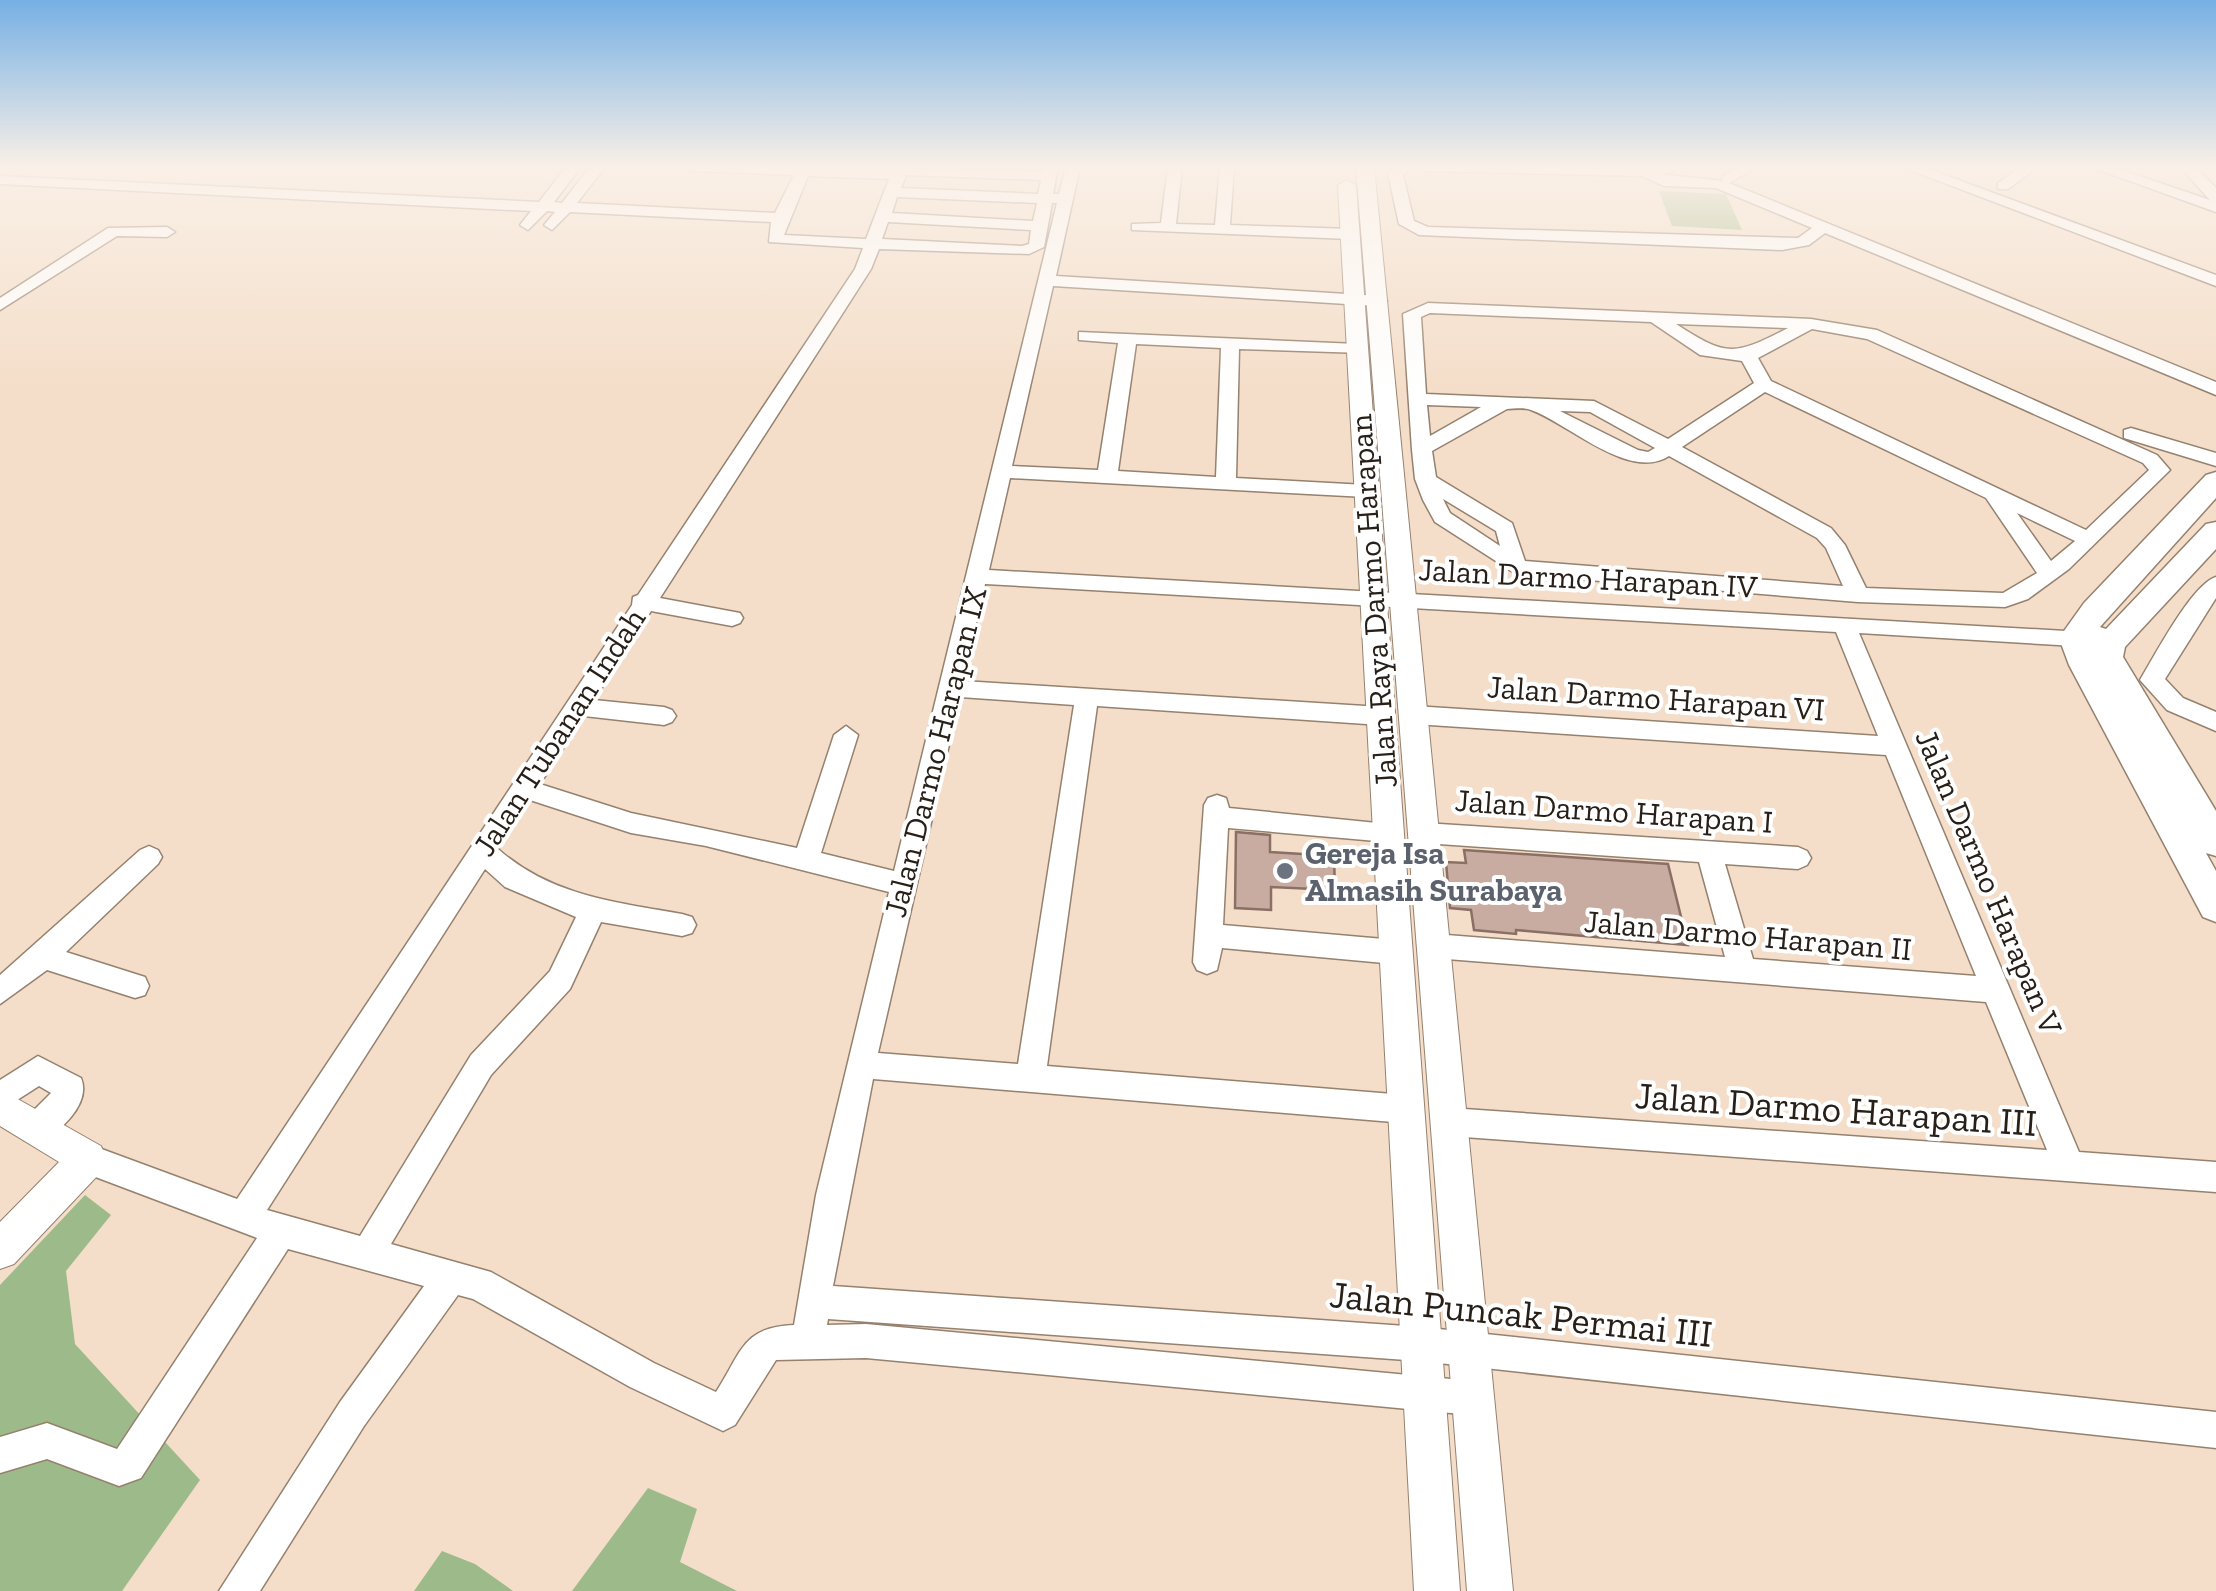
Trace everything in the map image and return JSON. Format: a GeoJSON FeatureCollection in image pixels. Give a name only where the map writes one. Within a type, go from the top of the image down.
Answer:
{"type":"FeatureCollection","features":[{"type":"Feature","properties":{"kind":"main road"},"geometry":{"type":"LineString","coordinates":[[2216,481],[2095,610],[2085,665],[2216,906]]}},
{"type":"Feature","properties":{"kind":"main road"},"geometry":{"type":"LineString","coordinates":[[2090,644],[2216,530]]}},
{"type":"Feature","properties":{"kind":"main road"},"geometry":{"type":"LineString","coordinates":[[2090,644],[2216,842]]}},
{"type":"Feature","properties":{"kind":"street"},"geometry":{"type":"LineString","coordinates":[[0,305],[98,241]]}},
{"type":"Feature","properties":{"kind":"street"},"geometry":{"type":"LineString","coordinates":[[786,241],[1033,250],[1036,241]]}},
{"type":"Feature","properties":{"kind":"street","name":"Jalan Tubanan Indah"},"geometry":{"type":"LineString","coordinates":[[244,1216],[862,269],[871,241]]}},
{"type":"Feature","properties":{"kind":"street","name":"Jalan Darmo Harapan IX"},"geometry":{"type":"LineString","coordinates":[[808,1340],[832,1195],[1046,280],[1050,241]]}},
{"type":"Feature","properties":{"kind":"street","name":"Jalan Raya Darmo Harapan"},"geometry":{"type":"LineString","coordinates":[[1352,241],[1366,300],[1357,349],[1366,491],[1388,599]]}},
{"type":"Feature","properties":{"kind":"street","name":"Jalan Raya Darmo Harapan"},"geometry":{"type":"LineString","coordinates":[[1365,241],[1366,300],[1397,716],[1424,833],[1450,1122],[1479,1350],[1472,1398],[1490,1591]]}},
{"type":"Feature","properties":{"kind":"street"},"geometry":{"type":"LineString","coordinates":[[1679,241],[1782,245],[1804,241]]}},
{"type":"Feature","properties":{"kind":"street"},"geometry":{"type":"LineString","coordinates":[[1860,241],[2216,390]]}},
{"type":"Feature","properties":{"kind":"street"},"geometry":{"type":"LineString","coordinates":[[1878,241],[2216,376]]}},
{"type":"Feature","properties":{"kind":"street"},"geometry":{"type":"LineString","coordinates":[[2107,241],[2216,282]]}},
{"type":"Feature","properties":{"kind":"street"},"geometry":{"type":"LineString","coordinates":[[2150,241],[2216,266]]}},
{"type":"Feature","properties":{"kind":"street"},"geometry":{"type":"LineString","coordinates":[[1046,280],[1366,300]]}},
{"type":"Feature","properties":{"kind":"street"},"geometry":{"type":"LineString","coordinates":[[2145,448],[2160,470],[2049,574],[2023,594],[2005,600],[1858,595],[1516,566],[1442,518],[1425,479],[1412,314],[1417,309],[1653,316],[1810,324],[1871,334],[2145,448],[2170,445],[2216,460]]}},
{"type":"Feature","properties":{"kind":"street"},"geometry":{"type":"LineString","coordinates":[[1653,316],[1706,351],[1748,356],[1810,324]]}},
{"type":"Feature","properties":{"kind":"street"},"geometry":{"type":"LineString","coordinates":[[1085,336],[1357,349]]}},
{"type":"Feature","properties":{"kind":"street"},"geometry":{"type":"LineString","coordinates":[[1107,477],[1128,338]]}},
{"type":"Feature","properties":{"kind":"street"},"geometry":{"type":"LineString","coordinates":[[1226,484],[1230,343]]}},
{"type":"Feature","properties":{"kind":"street"},"geometry":{"type":"LineString","coordinates":[[1748,356],[1764,385],[2086,538]]}},
{"type":"Feature","properties":{"kind":"street"},"geometry":{"type":"LineString","coordinates":[[1419,398],[1532,404],[1632,455],[1652,459],[1764,385]]}},
{"type":"Feature","properties":{"kind":"street"},"geometry":{"type":"LineString","coordinates":[[1424,448],[1503,403]]}},
{"type":"Feature","properties":{"kind":"street"},"geometry":{"type":"LineString","coordinates":[[1672,449],[1824,533],[1835,545],[1858,595]]}},
{"type":"Feature","properties":{"kind":"street"},"geometry":{"type":"LineString","coordinates":[[1000,470],[1366,491]]}},
{"type":"Feature","properties":{"kind":"street"},"geometry":{"type":"LineString","coordinates":[[1995,497],[2049,574]]}},
{"type":"Feature","properties":{"kind":"street","name":"Jalan Darmo Harapan IV"},"geometry":{"type":"LineString","coordinates":[[977,576],[2090,644]]}},
{"type":"Feature","properties":{"kind":"street"},"geometry":{"type":"LineString","coordinates":[[2216,584],[2152,680],[2175,704],[2216,722]]}},
{"type":"Feature","properties":{"kind":"street"},"geometry":{"type":"LineString","coordinates":[[642,602],[732,618]]}},
{"type":"Feature","properties":{"kind":"street","name":"Jalan Darmo Harapan V"},"geometry":{"type":"LineString","coordinates":[[1844,626],[2069,1166]]}},
{"type":"Feature","properties":{"kind":"street","name":"Jalan Darmo Harapan VI"},"geometry":{"type":"LineString","coordinates":[[950,688],[1894,746]]}},
{"type":"Feature","properties":{"kind":"street"},"geometry":{"type":"LineString","coordinates":[[1030,1080],[1087,696]]}},
{"type":"Feature","properties":{"kind":"street"},"geometry":{"type":"LineString","coordinates":[[576,708],[664,716]]}},
{"type":"Feature","properties":{"kind":"street","name":"Jalan Raya Darmo Harapan"},"geometry":{"type":"LineString","coordinates":[[1397,716],[1388,832],[1438,1591]]}},
{"type":"Feature","properties":{"kind":"street"},"geometry":{"type":"LineString","coordinates":[[806,859],[846,735]]}},
{"type":"Feature","properties":{"kind":"street"},"geometry":{"type":"LineString","coordinates":[[522,788],[631,822],[902,884]]}},
{"type":"Feature","properties":{"kind":"street"},"geometry":{"type":"LineString","coordinates":[[1388,832],[1216,811],[1207,948],[1396,952]]}},
{"type":"Feature","properties":{"kind":"street","name":"Jalan Darmo Harapan I"},"geometry":{"type":"LineString","coordinates":[[1424,833],[1798,858]]}},
{"type":"Feature","properties":{"kind":"street"},"geometry":{"type":"LineString","coordinates":[[483,851],[514,879],[593,910],[682,925]]}},
{"type":"Feature","properties":{"kind":"street"},"geometry":{"type":"LineString","coordinates":[[1709,852],[1742,969]]}},
{"type":"Feature","properties":{"kind":"street"},"geometry":{"type":"LineString","coordinates":[[0,992],[43,957],[149,856]]}},
{"type":"Feature","properties":{"kind":"street"},"geometry":{"type":"LineString","coordinates":[[367,1254],[480,1065],[560,980],[593,910]]}},
{"type":"Feature","properties":{"kind":"street","name":"Jalan Darmo Harapan II"},"geometry":{"type":"LineString","coordinates":[[1434,946],[1996,990]]}},
{"type":"Feature","properties":{"kind":"street"},"geometry":{"type":"LineString","coordinates":[[43,957],[135,986]]}},
{"type":"Feature","properties":{"kind":"street"},"geometry":{"type":"LineString","coordinates":[[861,1065],[1405,1109]]}},
{"type":"Feature","properties":{"kind":"street"},"geometry":{"type":"LineString","coordinates":[[0,1097],[38,1070],[70,1088],[70,1094],[36,1130]]}},
{"type":"Feature","properties":{"kind":"street"},"geometry":{"type":"LineString","coordinates":[[0,1106],[88,1159],[281,1231],[479,1284],[642,1375],[723,1413],[766,1343],[808,1340],[866,1340],[1472,1398]]}},
{"type":"Feature","properties":{"kind":"street","name":"Jalan Darmo Harapan III"},"geometry":{"type":"LineString","coordinates":[[1450,1122],[2216,1176]]}},
{"type":"Feature","properties":{"kind":"street"},"geometry":{"type":"LineString","coordinates":[[0,1250],[88,1159]]}},
{"type":"Feature","properties":{"kind":"street"},"geometry":{"type":"LineString","coordinates":[[0,1455],[47,1441],[119,1468],[128,1465],[281,1231]]}},
{"type":"Feature","properties":{"kind":"street"},"geometry":{"type":"LineString","coordinates":[[238,1591],[352,1414],[451,1276]]}},
{"type":"Feature","properties":{"kind":"street","name":"Jalan Puncak Permai III"},"geometry":{"type":"LineString","coordinates":[[816,1302],[876,1303],[1420,1344],[2216,1430]]}},
{"type":"Feature","properties":{"kind":"green space"},"geometry":{"type":"Polygon","coordinates":[[[85,1195],[111,1215],[66,1271],[75,1344],[200,1480],[122,1591],[0,1591],[0,1285],[85,1195]]]}},
{"type":"Feature","properties":{"kind":"green space"},"geometry":{"type":"Polygon","coordinates":[[[648,1488],[697,1509],[680,1562],[737,1591],[572,1591],[648,1488]]]}},
{"type":"Feature","properties":{"kind":"green space"},"geometry":{"type":"Polygon","coordinates":[[[442,1551],[475,1564],[513,1591],[414,1591],[442,1551]]]}},
{"type":"Feature","properties":{"kind":"building","name":"Gereja Isa Almasih Surabaya"},"geometry":{"type":"Polygon","coordinates":[[[1236,832],[1270,835],[1270,852],[1334,856],[1335,890],[1271,887],[1271,910],[1235,908],[1236,832]]]}},
{"type":"Feature","properties":{"kind":"building"},"geometry":{"type":"Polygon","coordinates":[[[1464,850],[1668,864],[1688,945],[1474,930],[1471,910],[1450,908],[1446,862],[1466,863],[1464,850]]]}},
{"type":"Feature","properties":{"kind":"place","name":"Gereja Isa Almasih Surabaya"},"geometry":{"type":"Point","coordinates":[1285,871]}}]}
